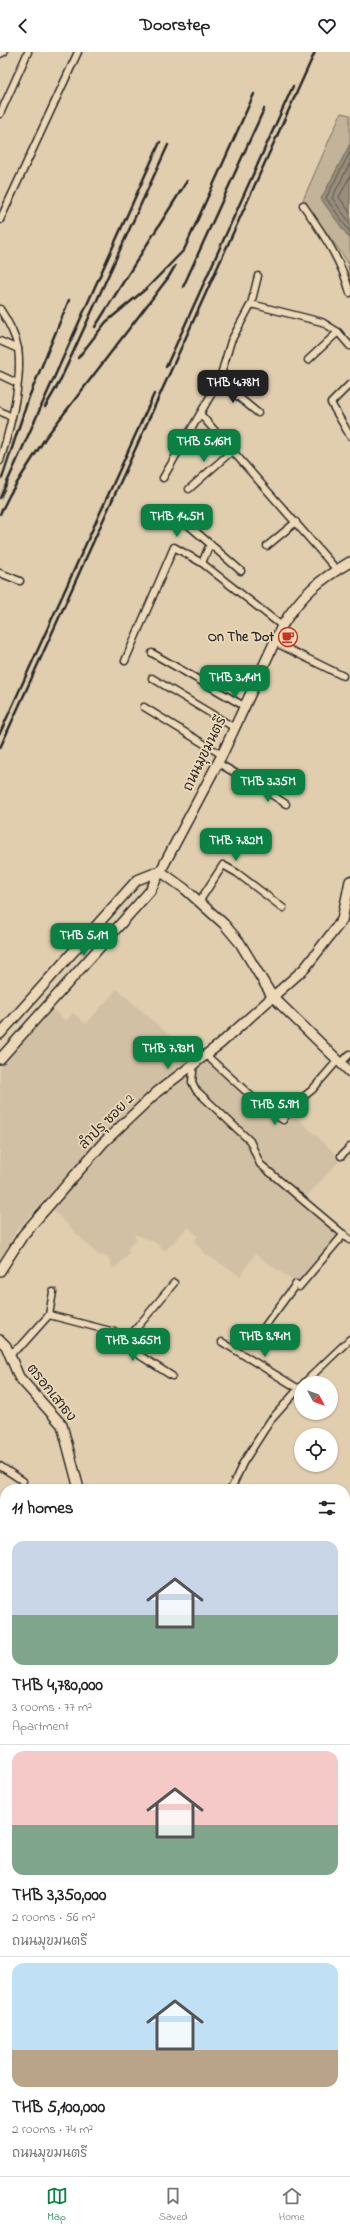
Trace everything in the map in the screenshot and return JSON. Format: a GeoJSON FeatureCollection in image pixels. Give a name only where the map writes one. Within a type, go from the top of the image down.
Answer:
{"type":"FeatureCollection","features":[{"type":"Feature","properties":{"kind":"street"},"geometry":{"type":"LineString","coordinates":[[0,54],[4,52]]}},
{"type":"Feature","properties":{"kind":"street"},"geometry":{"type":"LineString","coordinates":[[0,114],[28,52]]}},
{"type":"Feature","properties":{"kind":"street"},"geometry":{"type":"LineString","coordinates":[[0,220],[78,52]]}},
{"type":"Feature","properties":{"kind":"street"},"geometry":{"type":"LineString","coordinates":[[304,205],[334,251],[344,271],[350,293]]}},
{"type":"Feature","properties":{"kind":"street"},"geometry":{"type":"LineString","coordinates":[[163,478],[201,415],[219,381],[231,341],[251,304],[258,276]]}},
{"type":"Feature","properties":{"kind":"street"},"geometry":{"type":"LineString","coordinates":[[251,304],[322,322],[338,332],[350,346]]}},
{"type":"Feature","properties":{"kind":"street"},"geometry":{"type":"LineString","coordinates":[[0,309],[7,319],[18,349],[17,383],[11,417],[2,444],[0,461]]}},
{"type":"Feature","properties":{"kind":"street"},"geometry":{"type":"LineString","coordinates":[[308,360],[338,332]]}},
{"type":"Feature","properties":{"kind":"street"},"geometry":{"type":"LineString","coordinates":[[0,341],[18,349]]}},
{"type":"Feature","properties":{"kind":"street"},"geometry":{"type":"LineString","coordinates":[[0,376],[17,383]]}},
{"type":"Feature","properties":{"kind":"street"},"geometry":{"type":"LineString","coordinates":[[219,381],[258,413]]}},
{"type":"Feature","properties":{"kind":"street"},"geometry":{"type":"LineString","coordinates":[[350,384],[331,402],[350,436]]}},
{"type":"Feature","properties":{"kind":"street"},"geometry":{"type":"LineString","coordinates":[[0,411],[11,417]]}},
{"type":"Feature","properties":{"kind":"street"},"geometry":{"type":"LineString","coordinates":[[201,415],[337,570]]}},
{"type":"Feature","properties":{"kind":"street"},"geometry":{"type":"LineString","coordinates":[[189,489],[232,451]]}},
{"type":"Feature","properties":{"kind":"street"},"geometry":{"type":"LineString","coordinates":[[267,546],[296,522]]}},
{"type":"Feature","properties":{"kind":"street"},"geometry":{"type":"LineString","coordinates":[[186,523],[241,571]]}},
{"type":"Feature","properties":{"kind":"street"},"geometry":{"type":"LineString","coordinates":[[202,563],[210,544]]}},
{"type":"Feature","properties":{"kind":"street"},"geometry":{"type":"LineString","coordinates":[[125,661],[171,549],[174,547],[177,547],[202,563],[282,626]]}},
{"type":"Feature","properties":{"kind":"street","name":"ถนนมุขมนตรี"},"geometry":{"type":"LineString","coordinates":[[0,1059],[150,891],[220,759],[274,642],[293,607],[308,590],[350,562]]}},
{"type":"Feature","properties":{"kind":"street"},"geometry":{"type":"LineString","coordinates":[[0,573],[20,581]]}},
{"type":"Feature","properties":{"kind":"street"},"geometry":{"type":"LineString","coordinates":[[274,642],[343,676]]}},
{"type":"Feature","properties":{"kind":"street"},"geometry":{"type":"LineString","coordinates":[[152,652],[244,706]]}},
{"type":"Feature","properties":{"kind":"street"},"geometry":{"type":"LineString","coordinates":[[152,678],[235,728]]}},
{"type":"Feature","properties":{"kind":"street"},"geometry":{"type":"LineString","coordinates":[[144,707],[257,786],[286,804]]}},
{"type":"Feature","properties":{"kind":"street"},"geometry":{"type":"LineString","coordinates":[[199,902],[223,865],[237,872],[283,908]]}},
{"type":"Feature","properties":{"kind":"street"},"geometry":{"type":"LineString","coordinates":[[0,1034],[138,880],[160,871],[224,924],[240,943],[272,996],[350,1072]]}},
{"type":"Feature","properties":{"kind":"street","name":"ลำปรุ ซอย 2"},"geometry":{"type":"LineString","coordinates":[[0,1271],[23,1235],[102,1143],[157,1092],[194,1062],[206,1056],[305,968],[342,920],[350,881]]}},
{"type":"Feature","properties":{"kind":"street"},"geometry":{"type":"LineString","coordinates":[[206,1056],[263,1107],[283,1120],[291,1107],[312,1090],[350,1054]]}},
{"type":"Feature","properties":{"kind":"street"},"geometry":{"type":"LineString","coordinates":[[194,1062],[192,1082],[196,1090],[250,1141],[260,1164],[350,1240]]}},
{"type":"Feature","properties":{"kind":"street"},"geometry":{"type":"LineString","coordinates":[[341,1156],[350,1146]]}},
{"type":"Feature","properties":{"kind":"street"},"geometry":{"type":"LineString","coordinates":[[265,1326],[344,1234]]}},
{"type":"Feature","properties":{"kind":"street"},"geometry":{"type":"LineString","coordinates":[[172,1376],[128,1348],[126,1343],[130,1336],[174,1283]]}},
{"type":"Feature","properties":{"kind":"street"},"geometry":{"type":"LineString","coordinates":[[10,1354],[23,1344],[49,1315],[53,1292]]}},
{"type":"Feature","properties":{"kind":"street"},"geometry":{"type":"LineString","coordinates":[[49,1315],[130,1336]]}},
{"type":"Feature","properties":{"kind":"street"},"geometry":{"type":"LineString","coordinates":[[311,1376],[350,1339]]}},
{"type":"Feature","properties":{"kind":"street","name":"ตรอกเสาธง"},"geometry":{"type":"LineString","coordinates":[[0,1340],[10,1354],[14,1369],[19,1377],[62,1425],[78,1484]]}},
{"type":"Feature","properties":{"kind":"street"},"geometry":{"type":"LineString","coordinates":[[222,1342],[294,1384]]}},
{"type":"Feature","properties":{"kind":"street"},"geometry":{"type":"LineString","coordinates":[[233,1484],[243,1462],[270,1421],[294,1395]]}},
{"type":"Feature","properties":{"kind":"street"},"geometry":{"type":"LineString","coordinates":[[0,1466],[22,1481]]}},
{"type":"Feature","properties":{"kind":"shaded area"},"geometry":{"type":"Polygon","coordinates":[[[341,113],[350,115],[350,276],[347,261],[303,200],[341,113]]]}},
{"type":"Feature","properties":{"kind":"shaded area"},"geometry":{"type":"Polygon","coordinates":[[[117,989],[193,1056],[104,1134],[16,1231],[0,1260],[0,1068],[52,1009],[66,1021],[73,1013],[86,1024],[117,989]]]}},
{"type":"Feature","properties":{"kind":"shaded area"},"geometry":{"type":"Polygon","coordinates":[[[207,1060],[261,1109],[283,1125],[291,1112],[341,1159],[300,1204],[339,1235],[301,1281],[292,1280],[255,1254],[240,1276],[204,1253],[194,1241],[198,1236],[188,1227],[165,1251],[153,1241],[134,1234],[136,1239],[127,1249],[130,1252],[114,1269],[106,1255],[99,1256],[51,1208],[117,1137],[161,1095],[207,1060]]]}},
{"type":"Feature","properties":{"kind":"water"},"geometry":{"type":"Polygon","coordinates":[[[350,144],[350,239],[321,199],[350,144]]]}},
{"type":"Feature","properties":{"kind":"railway"},"geometry":{"type":"LineString","coordinates":[[0,748],[315,52]]}},
{"type":"Feature","properties":{"kind":"railway"},"geometry":{"type":"LineString","coordinates":[[166,367],[293,86]]}},
{"type":"Feature","properties":{"kind":"railway"},"geometry":{"type":"LineString","coordinates":[[78,358],[106,322],[147,288],[184,250],[254,94]]}},
{"type":"Feature","properties":{"kind":"railway"},"geometry":{"type":"LineString","coordinates":[[183,287],[264,109]]}},
{"type":"Feature","properties":{"kind":"railway"},"geometry":{"type":"LineString","coordinates":[[0,498],[160,142]]}},
{"type":"Feature","properties":{"kind":"railway"},"geometry":{"type":"LineString","coordinates":[[45,407],[59,383],[168,145]]}},
{"type":"Feature","properties":{"kind":"railway"},"geometry":{"type":"LineString","coordinates":[[95,327],[187,181]]}},
{"type":"Feature","properties":{"kind":"railway"},"geometry":{"type":"LineString","coordinates":[[0,514],[10,494],[46,437],[168,278],[175,266]]}},
{"type":"Feature","properties":{"kind":"railway"},"geometry":{"type":"LineString","coordinates":[[2,478],[29,397],[69,300]]}},
{"type":"Feature","properties":{"kind":"railway"},"geometry":{"type":"LineString","coordinates":[[0,733],[154,394]]}},
{"type":"Feature","properties":{"kind":"place","name":"On The Dot"},"geometry":{"type":"Point","coordinates":[288,637]}}]}
